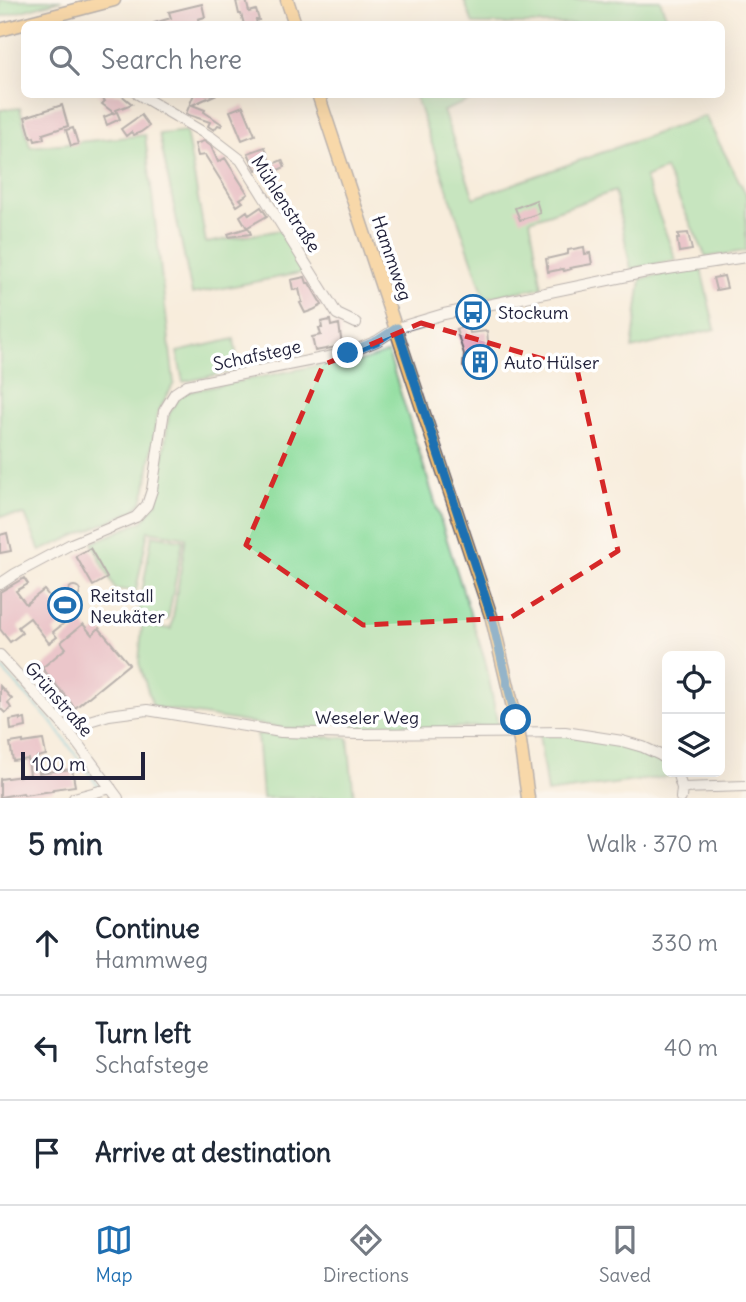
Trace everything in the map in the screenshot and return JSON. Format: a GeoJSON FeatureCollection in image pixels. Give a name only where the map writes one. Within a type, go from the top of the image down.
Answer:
{"type":"FeatureCollection","features":[{"type":"Feature","properties":{"kind":"main road"},"geometry":{"type":"LineString","coordinates":[[53,21],[114,0]]}},
{"type":"Feature","properties":{"kind":"main road"},"geometry":{"type":"LineString","coordinates":[[287,0],[294,21]]}},
{"type":"Feature","properties":{"kind":"main road"},"geometry":{"type":"LineString","coordinates":[[0,30],[21,26]]}},
{"type":"Feature","properties":{"kind":"main road","name":"Hammweg"},"geometry":{"type":"LineString","coordinates":[[319,98],[492,618],[516,720],[528,798]]}},
{"type":"Feature","properties":{"kind":"street","name":"Mühlenstraße"},"geometry":{"type":"LineString","coordinates":[[145,98],[211,137],[242,160],[337,314],[356,323]]}},
{"type":"Feature","properties":{"kind":"street","name":"Schafstege"},"geometry":{"type":"LineString","coordinates":[[0,584],[71,544],[136,517],[147,505],[152,490],[164,411],[174,393],[187,385],[348,353],[377,341],[399,337],[444,314],[642,273],[746,257]]}},
{"type":"Feature","properties":{"kind":"street","name":"Grünstraße"},"geometry":{"type":"LineString","coordinates":[[0,655],[66,728],[118,798]]}},
{"type":"Feature","properties":{"kind":"street","name":"Weseler Weg"},"geometry":{"type":"LineString","coordinates":[[66,728],[109,715],[147,710],[281,732],[565,732],[622,741],[662,756]]}},
{"type":"Feature","properties":{"kind":"street"},"geometry":{"type":"LineString","coordinates":[[681,793],[746,786]]}},
{"type":"Feature","properties":{"kind":"street"},"geometry":{"type":"LineString","coordinates":[[75,798],[111,788]]}},
{"type":"Feature","properties":{"kind":"highlighted area"},"geometry":{"type":"Polygon","coordinates":[[[421,323],[577,369],[618,551],[510,618],[363,625],[246,545],[323,365],[421,323]]]}},
{"type":"Feature","properties":{"kind":"green space"},"geometry":{"type":"Polygon","coordinates":[[[0,0],[62,0],[0,17],[0,0]]]}},
{"type":"Feature","properties":{"kind":"green space"},"geometry":{"type":"Polygon","coordinates":[[[464,0],[660,0],[667,19],[661,21],[472,21],[464,0]]]}},
{"type":"Feature","properties":{"kind":"green space"},"geometry":{"type":"Polygon","coordinates":[[[416,98],[476,98],[443,111],[474,198],[705,116],[746,194],[746,251],[706,257],[665,169],[645,178],[676,260],[631,269],[615,191],[530,220],[542,287],[485,298],[416,98]]]}},
{"type":"Feature","properties":{"kind":"green space"},"geometry":{"type":"Polygon","coordinates":[[[20,108],[30,147],[145,135],[174,383],[157,414],[142,502],[133,511],[40,551],[25,515],[0,516],[0,110],[20,108]]]}},
{"type":"Feature","properties":{"kind":"green space"},"geometry":{"type":"Polygon","coordinates":[[[186,131],[206,243],[280,230],[306,272],[192,294],[159,134],[186,131]]]}},
{"type":"Feature","properties":{"kind":"green space"},"geometry":{"type":"Polygon","coordinates":[[[701,269],[715,329],[632,349],[641,279],[680,270],[701,269]]]}},
{"type":"Feature","properties":{"kind":"green space"},"geometry":{"type":"Polygon","coordinates":[[[234,339],[239,370],[183,382],[177,352],[234,339]]]}},
{"type":"Feature","properties":{"kind":"green space"},"geometry":{"type":"Polygon","coordinates":[[[388,353],[486,664],[498,726],[361,731],[282,728],[153,707],[139,663],[142,625],[171,629],[186,537],[148,531],[136,591],[115,589],[92,543],[143,521],[157,502],[169,414],[182,393],[339,361],[353,364],[388,353]]]}},
{"type":"Feature","properties":{"kind":"green space"},"geometry":{"type":"Polygon","coordinates":[[[152,535],[183,540],[168,620],[138,616],[152,535]]]}},
{"type":"Feature","properties":{"kind":"green space"},"geometry":{"type":"Polygon","coordinates":[[[257,734],[348,738],[354,798],[262,798],[257,734]]]}},
{"type":"Feature","properties":{"kind":"green space"},"geometry":{"type":"Polygon","coordinates":[[[539,734],[564,734],[621,743],[659,757],[662,761],[662,777],[666,777],[547,793],[539,734]]]}},
{"type":"Feature","properties":{"kind":"building"},"geometry":{"type":"Polygon","coordinates":[[[246,0],[249,12],[256,10],[259,20],[243,21],[236,1],[246,0]]]}},
{"type":"Feature","properties":{"kind":"building"},"geometry":{"type":"Polygon","coordinates":[[[202,4],[205,17],[198,21],[161,21],[171,18],[169,12],[202,4]]]}},
{"type":"Feature","properties":{"kind":"building"},"geometry":{"type":"Polygon","coordinates":[[[102,98],[125,98],[132,104],[116,110],[120,119],[107,125],[104,117],[114,113],[102,104],[105,101],[102,98]]]}},
{"type":"Feature","properties":{"kind":"building"},"geometry":{"type":"Polygon","coordinates":[[[192,98],[208,98],[192,105],[205,110],[204,112],[222,124],[214,130],[208,126],[210,122],[186,114],[192,98]]]}},
{"type":"Feature","properties":{"kind":"building"},"geometry":{"type":"Polygon","coordinates":[[[62,105],[68,126],[43,134],[44,139],[35,141],[34,137],[31,138],[25,117],[62,105]]]}},
{"type":"Feature","properties":{"kind":"building"},"geometry":{"type":"Polygon","coordinates":[[[243,106],[255,135],[242,140],[230,111],[243,106]]]}},
{"type":"Feature","properties":{"kind":"building"},"geometry":{"type":"Polygon","coordinates":[[[141,115],[149,126],[141,132],[134,135],[131,132],[126,136],[121,129],[141,115]]]}},
{"type":"Feature","properties":{"kind":"building"},"geometry":{"type":"Polygon","coordinates":[[[73,128],[78,144],[71,146],[66,130],[73,128]]]}},
{"type":"Feature","properties":{"kind":"building"},"geometry":{"type":"Polygon","coordinates":[[[204,141],[211,146],[218,162],[225,158],[248,194],[240,199],[243,202],[237,206],[205,155],[198,156],[195,144],[204,141]]]}},
{"type":"Feature","properties":{"kind":"building"},"geometry":{"type":"Polygon","coordinates":[[[265,147],[271,165],[256,170],[248,153],[265,147]]]}},
{"type":"Feature","properties":{"kind":"building"},"geometry":{"type":"Polygon","coordinates":[[[282,160],[285,167],[271,173],[268,166],[282,160]]]}},
{"type":"Feature","properties":{"kind":"building"},"geometry":{"type":"Polygon","coordinates":[[[536,200],[540,213],[520,220],[515,208],[536,200]]]}},
{"type":"Feature","properties":{"kind":"building"},"geometry":{"type":"Polygon","coordinates":[[[261,207],[267,216],[248,227],[251,234],[229,237],[228,234],[247,228],[240,216],[247,211],[249,215],[261,207]]]}},
{"type":"Feature","properties":{"kind":"building"},"geometry":{"type":"Polygon","coordinates":[[[688,233],[692,250],[679,252],[678,234],[688,233]]]}},
{"type":"Feature","properties":{"kind":"building"},"geometry":{"type":"Polygon","coordinates":[[[584,247],[585,254],[590,253],[592,264],[548,272],[546,259],[584,247]]]}},
{"type":"Feature","properties":{"kind":"building"},"geometry":{"type":"Polygon","coordinates":[[[724,276],[727,288],[716,290],[713,278],[724,276]]]}},
{"type":"Feature","properties":{"kind":"building"},"geometry":{"type":"Polygon","coordinates":[[[305,277],[322,305],[305,313],[300,303],[299,289],[293,290],[291,280],[305,277]]]}},
{"type":"Feature","properties":{"kind":"building"},"geometry":{"type":"Polygon","coordinates":[[[330,320],[331,326],[339,324],[342,346],[315,351],[312,337],[321,335],[321,322],[330,320]]]}},
{"type":"Feature","properties":{"kind":"building"},"geometry":{"type":"Polygon","coordinates":[[[468,326],[470,333],[487,331],[489,351],[485,369],[463,367],[464,354],[456,329],[468,326]]]}},
{"type":"Feature","properties":{"kind":"building"},"geometry":{"type":"Polygon","coordinates":[[[7,533],[11,551],[0,553],[0,535],[7,533]]]}},
{"type":"Feature","properties":{"kind":"building"},"geometry":{"type":"Polygon","coordinates":[[[90,548],[107,578],[93,586],[76,556],[90,548]]]}},
{"type":"Feature","properties":{"kind":"building"},"geometry":{"type":"Polygon","coordinates":[[[24,578],[28,584],[16,591],[26,604],[44,590],[68,620],[53,632],[57,637],[49,643],[30,618],[18,627],[22,633],[10,642],[0,629],[0,592],[24,578]]]}},
{"type":"Feature","properties":{"kind":"building"},"geometry":{"type":"Polygon","coordinates":[[[74,586],[80,592],[74,598],[68,592],[74,586]]]}},
{"type":"Feature","properties":{"kind":"building"},"geometry":{"type":"Polygon","coordinates":[[[83,624],[92,635],[99,628],[129,664],[75,708],[42,668],[66,648],[61,642],[83,624]]]}},
{"type":"Feature","properties":{"kind":"building"},"geometry":{"type":"Polygon","coordinates":[[[0,686],[12,699],[8,703],[11,708],[5,713],[0,708],[0,686]]]}},
{"type":"Feature","properties":{"kind":"building"},"geometry":{"type":"Polygon","coordinates":[[[25,719],[26,727],[11,730],[10,720],[25,719]]]}},
{"type":"Feature","properties":{"kind":"building"},"geometry":{"type":"Polygon","coordinates":[[[43,740],[46,755],[37,757],[39,773],[72,769],[75,786],[0,797],[0,779],[30,775],[28,759],[13,761],[10,743],[43,740]]]}},
{"type":"Feature","properties":{"kind":"waterway"},"geometry":{"type":"LineString","coordinates":[[0,667],[54,725],[99,787]]}},
{"type":"Feature","properties":{"kind":"place","name":"Stockum"},"geometry":{"type":"Point","coordinates":[473,312]}},
{"type":"Feature","properties":{"kind":"place","name":"Auto Hülser"},"geometry":{"type":"Point","coordinates":[480,362]}},
{"type":"Feature","properties":{"kind":"place","name":"Reitstall Neukäter"},"geometry":{"type":"Point","coordinates":[65,605]}},
{"type":"Feature","properties":{"kind":"route"},"geometry":{"type":"LineString","coordinates":[[348,353],[377,341],[397,328],[492,618],[516,720]]}}]}
